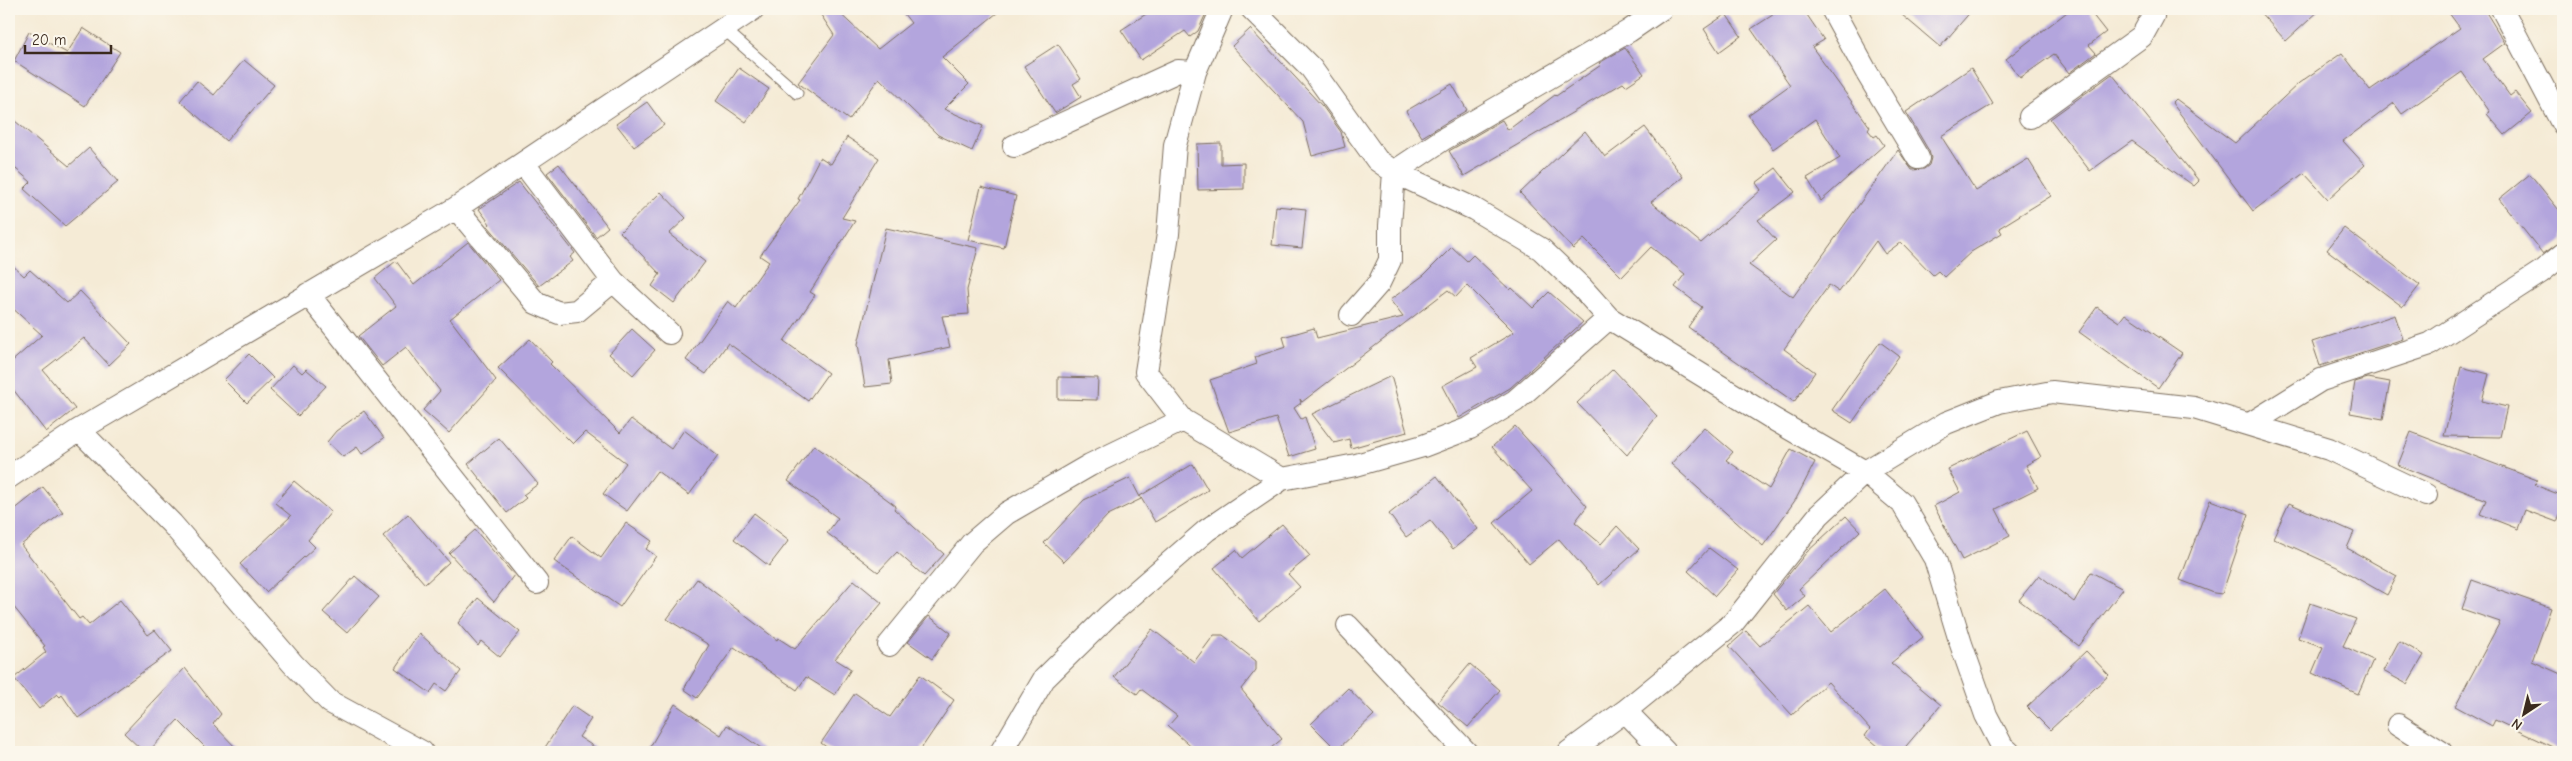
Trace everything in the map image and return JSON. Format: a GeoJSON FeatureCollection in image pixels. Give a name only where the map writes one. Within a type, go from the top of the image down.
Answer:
{"type":"FeatureCollection","features":[{"type":"Feature","properties":{"kind":"street"},"geometry":{"type":"LineString","coordinates":[[9,477],[78,430],[456,208],[753,9]]}},
{"type":"Feature","properties":{"kind":"street"},"geometry":{"type":"LineString","coordinates":[[1222,9],[1195,72],[1175,145],[1168,234],[1146,372],[1183,420],[1282,478]]}},
{"type":"Feature","properties":{"kind":"street"},"geometry":{"type":"LineString","coordinates":[[1252,9],[1311,68],[1377,160],[1394,172],[1474,210],[1540,249],[1583,289],[1609,318],[1775,420],[1865,472],[1902,503],[1935,559],[1961,644],[1986,715],[2002,746],[2008,752]]}},
{"type":"Feature","properties":{"kind":"street"},"geometry":{"type":"LineString","coordinates":[[1394,172],[1442,140],[1629,31],[1661,9]]}},
{"type":"Feature","properties":{"kind":"street"},"geometry":{"type":"LineString","coordinates":[[1832,9],[1918,158]]}},
{"type":"Feature","properties":{"kind":"street"},"geometry":{"type":"LineString","coordinates":[[2030,117],[2142,36],[2153,16],[2150,9]]}},
{"type":"Feature","properties":{"kind":"street"},"geometry":{"type":"LineString","coordinates":[[2502,9],[2563,125]]}},
{"type":"Feature","properties":{"kind":"street"},"geometry":{"type":"LineString","coordinates":[[1014,146],[1178,71],[1195,72]]}},
{"type":"Feature","properties":{"kind":"street"},"geometry":{"type":"LineString","coordinates":[[524,164],[614,281],[669,333]]}},
{"type":"Feature","properties":{"kind":"street"},"geometry":{"type":"LineString","coordinates":[[1351,315],[1379,283],[1390,260],[1390,226],[1394,172]]}},
{"type":"Feature","properties":{"kind":"street"},"geometry":{"type":"LineString","coordinates":[[456,208],[536,303],[559,314],[577,311],[614,281]]}},
{"type":"Feature","properties":{"kind":"street"},"geometry":{"type":"LineString","coordinates":[[2250,424],[2320,380],[2430,344],[2541,272],[2563,254]]}},
{"type":"Feature","properties":{"kind":"street"},"geometry":{"type":"LineString","coordinates":[[308,294],[537,583]]}},
{"type":"Feature","properties":{"kind":"street"},"geometry":{"type":"LineString","coordinates":[[1001,752],[1044,679],[1095,628],[1207,530],[1282,478],[1356,465],[1423,446],[1470,428],[1515,402],[1609,318]]}},
{"type":"Feature","properties":{"kind":"street"},"geometry":{"type":"LineString","coordinates":[[1569,752],[1625,711],[1733,623],[1819,516],[1865,472],[1946,423],[2000,402],[2052,392],[2194,408],[2329,449],[2426,495]]}},
{"type":"Feature","properties":{"kind":"street"},"geometry":{"type":"LineString","coordinates":[[889,645],[972,544],[1007,513],[1090,465],[1183,420]]}},
{"type":"Feature","properties":{"kind":"street"},"geometry":{"type":"LineString","coordinates":[[78,430],[172,524],[293,664],[330,702],[422,752]]}},
{"type":"Feature","properties":{"kind":"street"},"geometry":{"type":"LineString","coordinates":[[1348,626],[1466,752]]}},
{"type":"Feature","properties":{"kind":"street"},"geometry":{"type":"LineString","coordinates":[[1625,711],[1665,752]]}},
{"type":"Feature","properties":{"kind":"street"},"geometry":{"type":"LineString","coordinates":[[2398,725],[2441,752]]}},
{"type":"Feature","properties":{"kind":"lane"},"geometry":{"type":"LineString","coordinates":[[724,30],[797,93]]}},
{"type":"Feature","properties":{"kind":"building"},"geometry":{"type":"Polygon","coordinates":[[[817,9],[835,9],[878,49],[911,23],[900,9],[1002,9],[942,57],[969,84],[944,109],[983,126],[972,151],[938,135],[879,78],[849,120],[798,83],[834,35],[817,9]]]}},
{"type":"Feature","properties":{"kind":"building"},"geometry":{"type":"Polygon","coordinates":[[[1154,9],[1208,9],[1198,31],[1190,37],[1185,31],[1141,60],[1121,30],[1154,9]]]}},
{"type":"Feature","properties":{"kind":"building"},"geometry":{"type":"Polygon","coordinates":[[[1782,9],[1803,9],[1824,40],[1812,47],[1870,127],[1868,130],[1874,137],[1877,135],[1884,145],[1821,201],[1807,178],[1840,158],[1815,119],[1773,149],[1748,115],[1790,85],[1751,29],[1782,9]]]}},
{"type":"Feature","properties":{"kind":"building"},"geometry":{"type":"Polygon","coordinates":[[[1895,9],[1973,9],[1940,47],[1895,9]]]}},
{"type":"Feature","properties":{"kind":"building"},"geometry":{"type":"Polygon","coordinates":[[[2071,9],[2088,9],[2106,32],[2089,45],[2096,53],[2069,73],[2054,54],[2020,78],[2006,59],[2071,9]]]}},
{"type":"Feature","properties":{"kind":"building"},"geometry":{"type":"Polygon","coordinates":[[[2257,9],[2321,9],[2286,41],[2257,9]]]}},
{"type":"Feature","properties":{"kind":"building"},"geometry":{"type":"Polygon","coordinates":[[[2446,9],[2484,9],[2505,43],[2483,59],[2510,96],[2515,92],[2532,113],[2505,135],[2487,114],[2490,112],[2462,72],[2402,114],[2394,103],[2343,141],[2365,165],[2328,199],[2304,173],[2253,211],[2172,103],[2176,99],[2235,143],[2299,83],[2342,53],[2370,90],[2460,28],[2446,9]]]}},
{"type":"Feature","properties":{"kind":"building"},"geometry":{"type":"Polygon","coordinates":[[[1726,14],[1741,36],[1719,52],[1704,29],[1726,14]]]}},
{"type":"Feature","properties":{"kind":"building"},"geometry":{"type":"Polygon","coordinates":[[[83,28],[120,52],[85,106],[14,61],[29,32],[67,53],[83,28]]]}},
{"type":"Feature","properties":{"kind":"building"},"geometry":{"type":"Polygon","coordinates":[[[1250,29],[1323,107],[1341,132],[1345,147],[1312,156],[1303,122],[1232,46],[1250,29]]]}},
{"type":"Feature","properties":{"kind":"building"},"geometry":{"type":"Polygon","coordinates":[[[1058,44],[1081,79],[1073,84],[1081,97],[1055,113],[1024,66],[1058,44]]]}},
{"type":"Feature","properties":{"kind":"building"},"geometry":{"type":"Polygon","coordinates":[[[1625,48],[1644,74],[1626,86],[1623,83],[1464,176],[1449,151],[1502,120],[1508,130],[1555,95],[1601,65],[1599,63],[1625,48]]]}},
{"type":"Feature","properties":{"kind":"building"},"geometry":{"type":"Polygon","coordinates":[[[244,60],[274,85],[226,141],[180,101],[197,81],[214,95],[244,60]]]}},
{"type":"Feature","properties":{"kind":"building"},"geometry":{"type":"Polygon","coordinates":[[[739,68],[769,89],[746,122],[716,101],[739,68]]]}},
{"type":"Feature","properties":{"kind":"building"},"geometry":{"type":"Polygon","coordinates":[[[1971,68],[1993,104],[1941,136],[1976,191],[2028,159],[2051,196],[1999,228],[2002,233],[1971,252],[1944,277],[1938,271],[1933,275],[1901,242],[1885,254],[1876,241],[1839,292],[1829,285],[1784,349],[1815,372],[1794,402],[1688,327],[1702,307],[1675,287],[1685,274],[1651,247],[1622,277],[1584,239],[1573,249],[1520,193],[1585,131],[1605,157],[1645,127],[1683,177],[1651,202],[1701,243],[1761,190],[1756,183],[1776,168],[1795,192],[1758,220],[1776,240],[1749,265],[1793,297],[1898,150],[1912,170],[1924,169],[1929,165],[1931,158],[1929,151],[1906,112],[1971,68]]]}},
{"type":"Feature","properties":{"kind":"building"},"geometry":{"type":"Polygon","coordinates":[[[2112,74],[2199,181],[2194,186],[2132,141],[2090,171],[2050,119],[2112,74]]]}},
{"type":"Feature","properties":{"kind":"building"},"geometry":{"type":"Polygon","coordinates":[[[1452,84],[1467,110],[1422,137],[1406,111],[1452,84]]]}},
{"type":"Feature","properties":{"kind":"building"},"geometry":{"type":"Polygon","coordinates":[[[647,102],[664,125],[634,147],[616,124],[647,102]]]}},
{"type":"Feature","properties":{"kind":"building"},"geometry":{"type":"Polygon","coordinates":[[[9,116],[69,166],[89,148],[118,182],[65,226],[24,189],[31,182],[9,163],[9,116]]]}},
{"type":"Feature","properties":{"kind":"building"},"geometry":{"type":"Polygon","coordinates":[[[847,137],[879,158],[842,218],[855,221],[810,292],[815,295],[784,341],[828,373],[808,401],[728,343],[706,374],[686,360],[728,301],[736,308],[769,262],[760,256],[800,200],[798,199],[820,157],[831,164],[847,137]]]}},
{"type":"Feature","properties":{"kind":"building"},"geometry":{"type":"Polygon","coordinates":[[[1221,143],[1221,164],[1244,163],[1244,189],[1198,190],[1197,144],[1221,143]]]}},
{"type":"Feature","properties":{"kind":"building"},"geometry":{"type":"Polygon","coordinates":[[[559,164],[608,227],[596,237],[547,173],[559,164]]]}},
{"type":"Feature","properties":{"kind":"building"},"geometry":{"type":"Polygon","coordinates":[[[2530,174],[2563,215],[2563,240],[2543,254],[2499,199],[2530,174]]]}},
{"type":"Feature","properties":{"kind":"building"},"geometry":{"type":"Polygon","coordinates":[[[519,182],[575,253],[570,257],[573,261],[539,286],[488,226],[490,224],[479,209],[519,182]]]}},
{"type":"Feature","properties":{"kind":"building"},"geometry":{"type":"Polygon","coordinates":[[[981,187],[1016,196],[1004,248],[968,240],[981,187]]]}},
{"type":"Feature","properties":{"kind":"building"},"geometry":{"type":"Polygon","coordinates":[[[661,192],[686,218],[669,234],[705,262],[674,303],[652,286],[660,274],[620,232],[661,192]]]}},
{"type":"Feature","properties":{"kind":"building"},"geometry":{"type":"Polygon","coordinates":[[[1276,206],[1306,209],[1302,248],[1272,245],[1276,206]]]}},
{"type":"Feature","properties":{"kind":"building"},"geometry":{"type":"Polygon","coordinates":[[[886,228],[978,248],[967,290],[969,314],[942,316],[950,347],[889,360],[892,384],[865,387],[858,344],[886,228]]]}},
{"type":"Feature","properties":{"kind":"building"},"geometry":{"type":"Polygon","coordinates":[[[2344,228],[2420,285],[2403,307],[2327,250],[2344,228]]]}},
{"type":"Feature","properties":{"kind":"building"},"geometry":{"type":"Polygon","coordinates":[[[468,242],[499,280],[450,319],[496,380],[449,433],[423,410],[440,391],[406,347],[382,366],[358,336],[396,306],[375,278],[396,261],[414,285],[468,242]]]}},
{"type":"Feature","properties":{"kind":"building"},"geometry":{"type":"Polygon","coordinates":[[[1452,247],[1467,261],[1473,255],[1510,290],[1512,288],[1533,308],[1549,292],[1583,322],[1510,388],[1459,418],[1442,386],[1477,367],[1471,358],[1514,332],[1467,285],[1456,297],[1448,290],[1302,402],[1300,399],[1301,403],[1294,408],[1301,419],[1305,417],[1315,449],[1289,457],[1276,418],[1229,432],[1210,380],[1257,364],[1255,357],[1286,347],[1283,337],[1314,328],[1317,338],[1403,317],[1390,300],[1424,275],[1452,247]]]}},
{"type":"Feature","properties":{"kind":"building"},"geometry":{"type":"Polygon","coordinates":[[[9,262],[24,276],[30,270],[67,303],[80,291],[131,344],[109,365],[84,338],[43,370],[75,409],[46,432],[9,384],[9,364],[42,335],[9,305],[9,262]]]}},
{"type":"Feature","properties":{"kind":"building"},"geometry":{"type":"Polygon","coordinates":[[[2097,307],[2119,322],[2125,314],[2182,353],[2158,388],[2079,332],[2097,307]]]}},
{"type":"Feature","properties":{"kind":"building"},"geometry":{"type":"Polygon","coordinates":[[[2395,315],[2403,339],[2320,366],[2312,342],[2395,315]]]}},
{"type":"Feature","properties":{"kind":"building"},"geometry":{"type":"Polygon","coordinates":[[[632,329],[655,350],[633,375],[609,354],[632,329]]]}},
{"type":"Feature","properties":{"kind":"building"},"geometry":{"type":"Polygon","coordinates":[[[530,339],[552,362],[550,364],[620,433],[631,419],[671,449],[684,430],[718,456],[689,495],[657,471],[627,511],[603,494],[626,463],[585,432],[573,444],[498,368],[530,339]]]}},
{"type":"Feature","properties":{"kind":"building"},"geometry":{"type":"Polygon","coordinates":[[[1880,342],[1899,356],[1852,423],[1832,410],[1880,342]]]}},
{"type":"Feature","properties":{"kind":"building"},"geometry":{"type":"Polygon","coordinates":[[[249,354],[273,378],[247,403],[224,380],[249,354]]]}},
{"type":"Feature","properties":{"kind":"building"},"geometry":{"type":"Polygon","coordinates":[[[293,365],[302,373],[306,369],[326,386],[298,416],[270,390],[293,365]]]}},
{"type":"Feature","properties":{"kind":"building"},"geometry":{"type":"Polygon","coordinates":[[[2461,367],[2489,374],[2482,401],[2507,407],[2500,437],[2444,436],[2461,367]]]}},
{"type":"Feature","properties":{"kind":"building"},"geometry":{"type":"Polygon","coordinates":[[[1613,369],[1657,416],[1627,455],[1577,403],[1613,369]]]}},
{"type":"Feature","properties":{"kind":"building"},"geometry":{"type":"Polygon","coordinates":[[[1391,376],[1407,432],[1351,448],[1349,439],[1334,443],[1312,414],[1391,376]]]}},
{"type":"Feature","properties":{"kind":"building"},"geometry":{"type":"Polygon","coordinates":[[[1058,377],[1098,378],[1097,400],[1058,399],[1058,377]]]}},
{"type":"Feature","properties":{"kind":"building"},"geometry":{"type":"Polygon","coordinates":[[[2368,378],[2390,382],[2383,419],[2350,413],[2355,382],[2368,378]]]}},
{"type":"Feature","properties":{"kind":"building"},"geometry":{"type":"Polygon","coordinates":[[[364,411],[384,438],[362,454],[357,447],[343,457],[327,442],[336,431],[364,411]]]}},
{"type":"Feature","properties":{"kind":"building"},"geometry":{"type":"Polygon","coordinates":[[[1515,426],[1587,506],[1575,522],[1601,544],[1617,526],[1639,549],[1599,585],[1559,539],[1529,564],[1494,523],[1532,491],[1492,447],[1515,426]]]}},
{"type":"Feature","properties":{"kind":"building"},"geometry":{"type":"Polygon","coordinates":[[[1704,427],[1733,452],[1726,460],[1769,489],[1791,449],[1815,462],[1796,499],[1763,546],[1671,464],[1704,427]]]}},
{"type":"Feature","properties":{"kind":"building"},"geometry":{"type":"Polygon","coordinates":[[[2027,431],[2041,457],[2026,465],[2038,488],[1996,509],[2010,536],[1962,560],[1934,506],[1960,492],[1948,469],[2027,431]]]}},
{"type":"Feature","properties":{"kind":"building"},"geometry":{"type":"Polygon","coordinates":[[[2411,432],[2537,480],[2535,485],[2563,496],[2563,506],[2557,522],[2525,510],[2518,529],[2480,514],[2486,500],[2398,465],[2411,432]]]}},
{"type":"Feature","properties":{"kind":"building"},"geometry":{"type":"Polygon","coordinates":[[[499,438],[538,484],[523,495],[526,498],[507,513],[468,464],[499,438]]]}},
{"type":"Feature","properties":{"kind":"building"},"geometry":{"type":"Polygon","coordinates":[[[814,445],[896,506],[894,509],[944,554],[924,576],[897,552],[878,572],[827,533],[838,518],[788,481],[814,445]]]}},
{"type":"Feature","properties":{"kind":"building"},"geometry":{"type":"Polygon","coordinates":[[[1193,464],[1208,490],[1155,522],[1140,496],[1193,464]]]}},
{"type":"Feature","properties":{"kind":"building"},"geometry":{"type":"Polygon","coordinates":[[[1437,476],[1478,529],[1453,549],[1430,520],[1406,537],[1389,514],[1437,476]]]}},
{"type":"Feature","properties":{"kind":"building"},"geometry":{"type":"Polygon","coordinates":[[[1130,478],[1141,499],[1108,515],[1064,562],[1044,543],[1084,500],[1130,478]]]}},
{"type":"Feature","properties":{"kind":"building"},"geometry":{"type":"Polygon","coordinates":[[[294,481],[331,512],[308,540],[315,547],[266,592],[240,564],[291,516],[275,503],[294,481]]]}},
{"type":"Feature","properties":{"kind":"building"},"geometry":{"type":"Polygon","coordinates":[[[43,487],[63,512],[21,545],[79,619],[82,617],[89,625],[120,600],[148,635],[155,630],[172,651],[78,718],[62,695],[60,697],[57,694],[39,709],[14,678],[46,652],[43,647],[45,646],[9,601],[9,514],[43,487]]]}},
{"type":"Feature","properties":{"kind":"building"},"geometry":{"type":"Polygon","coordinates":[[[2210,500],[2249,514],[2222,594],[2214,593],[2180,580],[2210,500]]]}},
{"type":"Feature","properties":{"kind":"building"},"geometry":{"type":"Polygon","coordinates":[[[2289,503],[2354,532],[2347,548],[2397,576],[2387,595],[2337,567],[2273,538],[2289,503]]]}},
{"type":"Feature","properties":{"kind":"building"},"geometry":{"type":"Polygon","coordinates":[[[754,513],[789,540],[769,566],[734,539],[754,513]]]}},
{"type":"Feature","properties":{"kind":"building"},"geometry":{"type":"Polygon","coordinates":[[[408,514],[449,562],[425,584],[383,536],[408,514]]]}},
{"type":"Feature","properties":{"kind":"building"},"geometry":{"type":"Polygon","coordinates":[[[1846,516],[1860,531],[1799,589],[1805,596],[1787,611],[1773,594],[1806,553],[1846,516]]]}},
{"type":"Feature","properties":{"kind":"building"},"geometry":{"type":"Polygon","coordinates":[[[626,523],[652,541],[646,549],[656,556],[620,607],[554,561],[572,536],[601,558],[626,523]]]}},
{"type":"Feature","properties":{"kind":"building"},"geometry":{"type":"Polygon","coordinates":[[[1282,524],[1310,556],[1288,574],[1300,587],[1259,621],[1214,568],[1236,550],[1242,558],[1282,524]]]}},
{"type":"Feature","properties":{"kind":"building"},"geometry":{"type":"Polygon","coordinates":[[[475,530],[514,575],[494,602],[449,553],[475,530]]]}},
{"type":"Feature","properties":{"kind":"building"},"geometry":{"type":"Polygon","coordinates":[[[1709,548],[1738,570],[1715,596],[1688,571],[1709,548]]]}},
{"type":"Feature","properties":{"kind":"building"},"geometry":{"type":"Polygon","coordinates":[[[2091,572],[2123,589],[2079,646],[2019,600],[2039,575],[2074,602],[2091,572]]]}},
{"type":"Feature","properties":{"kind":"building"},"geometry":{"type":"Polygon","coordinates":[[[355,576],[379,597],[347,633],[323,612],[355,576]]]}},
{"type":"Feature","properties":{"kind":"building"},"geometry":{"type":"Polygon","coordinates":[[[697,579],[777,640],[778,638],[795,649],[854,580],[882,603],[835,659],[851,669],[835,695],[806,677],[797,690],[734,647],[697,698],[684,689],[709,645],[667,619],[697,579]]]}},
{"type":"Feature","properties":{"kind":"building"},"geometry":{"type":"Polygon","coordinates":[[[2472,580],[2551,608],[2532,661],[2563,675],[2563,752],[2495,720],[2492,726],[2455,706],[2500,622],[2462,609],[2472,580]]]}},
{"type":"Feature","properties":{"kind":"building"},"geometry":{"type":"Polygon","coordinates":[[[1885,589],[1923,637],[1891,663],[1941,705],[1901,752],[1884,752],[1865,736],[1870,729],[1828,682],[1792,715],[1729,646],[1746,631],[1760,646],[1809,606],[1831,632],[1885,589]]]}},
{"type":"Feature","properties":{"kind":"building"},"geometry":{"type":"Polygon","coordinates":[[[478,598],[520,632],[500,657],[481,641],[478,646],[458,623],[478,598]]]}},
{"type":"Feature","properties":{"kind":"building"},"geometry":{"type":"Polygon","coordinates":[[[2310,603],[2356,619],[2343,646],[2373,660],[2358,694],[2312,673],[2323,647],[2298,638],[2310,603]]]}},
{"type":"Feature","properties":{"kind":"building"},"geometry":{"type":"Polygon","coordinates":[[[929,616],[951,633],[932,659],[908,642],[929,616]]]}},
{"type":"Feature","properties":{"kind":"building"},"geometry":{"type":"Polygon","coordinates":[[[1152,629],[1194,662],[1214,635],[1223,635],[1256,661],[1256,670],[1241,689],[1282,739],[1266,752],[1197,752],[1168,726],[1177,716],[1141,689],[1137,694],[1114,677],[1152,629]]]}},
{"type":"Feature","properties":{"kind":"building"},"geometry":{"type":"Polygon","coordinates":[[[419,633],[461,671],[446,691],[436,684],[430,693],[395,668],[419,633]]]}},
{"type":"Feature","properties":{"kind":"building"},"geometry":{"type":"Polygon","coordinates":[[[2399,641],[2424,655],[2407,684],[2383,671],[2399,641]]]}},
{"type":"Feature","properties":{"kind":"building"},"geometry":{"type":"Polygon","coordinates":[[[2086,651],[2109,675],[2050,730],[2027,707],[2086,651]]]}},
{"type":"Feature","properties":{"kind":"building"},"geometry":{"type":"Polygon","coordinates":[[[1470,664],[1500,690],[1468,727],[1438,702],[1470,664]]]}},
{"type":"Feature","properties":{"kind":"building"},"geometry":{"type":"Polygon","coordinates":[[[185,668],[221,714],[213,724],[240,752],[210,752],[178,720],[148,752],[144,752],[124,733],[185,668]]]}},
{"type":"Feature","properties":{"kind":"building"},"geometry":{"type":"Polygon","coordinates":[[[920,675],[954,700],[919,752],[833,752],[821,743],[855,693],[890,717],[920,675]]]}},
{"type":"Feature","properties":{"kind":"building"},"geometry":{"type":"Polygon","coordinates":[[[1348,688],[1374,715],[1337,750],[1311,724],[1348,688]]]}},
{"type":"Feature","properties":{"kind":"building"},"geometry":{"type":"Polygon","coordinates":[[[675,704],[721,735],[727,725],[767,752],[647,752],[675,704]]]}},
{"type":"Feature","properties":{"kind":"building"},"geometry":{"type":"Polygon","coordinates":[[[572,706],[591,719],[579,737],[602,752],[542,752],[572,706]]]}}]}
